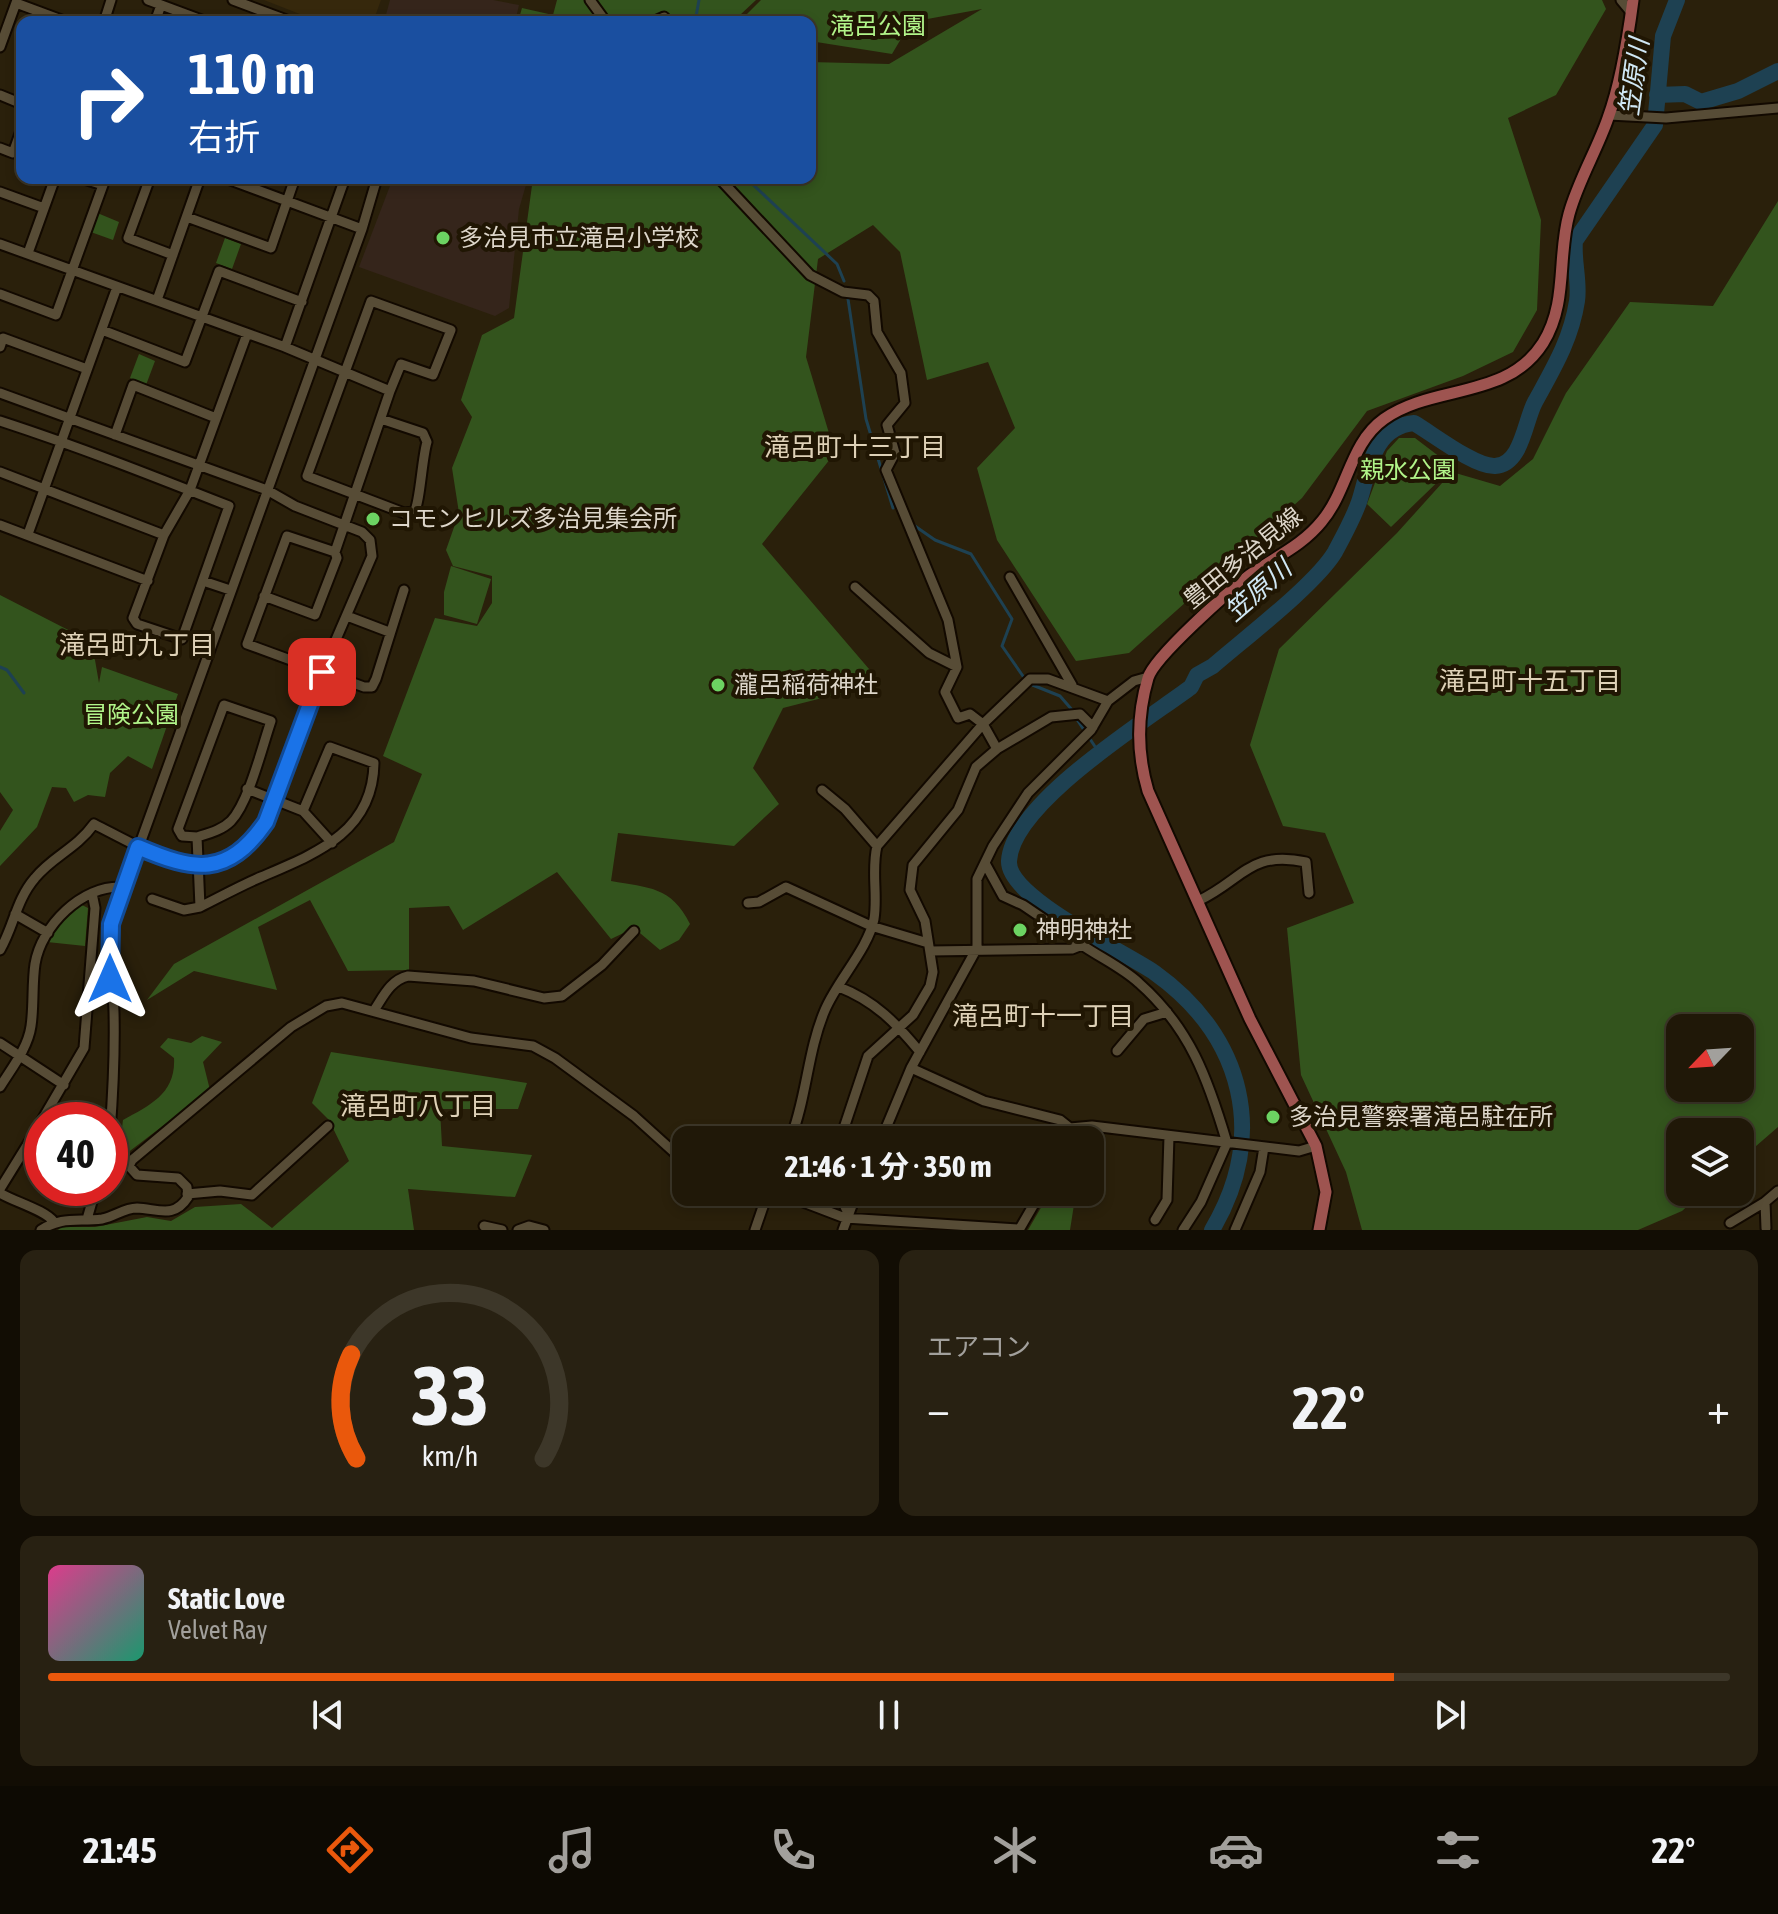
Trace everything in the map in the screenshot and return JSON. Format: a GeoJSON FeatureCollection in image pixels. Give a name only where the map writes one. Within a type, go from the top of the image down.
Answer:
{"type":"FeatureCollection","features":[{"type":"Feature","properties":{"kind":"main road","name":"豊田多治見線"},"geometry":{"type":"LineString","coordinates":[[1148,677],[1161,659],[1220,602],[1249,576],[1290,551],[1323,520],[1341,493],[1366,435],[1385,418],[1410,406],[1514,374],[1543,344],[1555,319],[1570,212],[1609,115],[1632,6]]}},
{"type":"Feature","properties":{"kind":"main road"},"geometry":{"type":"LineString","coordinates":[[1148,677],[1139,732],[1139,750],[1148,791],[1250,1019],[1316,1146],[1326,1192],[1319,1230]]}},
{"type":"Feature","properties":{"kind":"street"},"geometry":{"type":"LineString","coordinates":[[148,0],[191,16]]}},
{"type":"Feature","properties":{"kind":"street"},"geometry":{"type":"LineString","coordinates":[[233,0],[276,16]]}},
{"type":"Feature","properties":{"kind":"street"},"geometry":{"type":"LineString","coordinates":[[1621,0],[1632,6]]}},
{"type":"Feature","properties":{"kind":"street"},"geometry":{"type":"LineString","coordinates":[[1,43],[16,2],[52,16]]}},
{"type":"Feature","properties":{"kind":"street"},"geometry":{"type":"LineString","coordinates":[[157,16],[161,5]]}},
{"type":"Feature","properties":{"kind":"street"},"geometry":{"type":"LineString","coordinates":[[1609,115],[1666,118],[1778,108]]}},
{"type":"Feature","properties":{"kind":"street"},"geometry":{"type":"LineString","coordinates":[[0,148],[13,153],[16,145]]}},
{"type":"Feature","properties":{"kind":"street"},"geometry":{"type":"LineString","coordinates":[[28,253],[53,184]]}},
{"type":"Feature","properties":{"kind":"street"},"geometry":{"type":"LineString","coordinates":[[0,294],[56,315],[103,185],[100,184]]}},
{"type":"Feature","properties":{"kind":"street"},"geometry":{"type":"LineString","coordinates":[[148,184],[128,238],[173,255]]}},
{"type":"Feature","properties":{"kind":"street"},"geometry":{"type":"LineString","coordinates":[[157,300],[198,184]]}},
{"type":"Feature","properties":{"kind":"street"},"geometry":{"type":"LineString","coordinates":[[250,184],[362,229]]}},
{"type":"Feature","properties":{"kind":"street"},"geometry":{"type":"LineString","coordinates":[[187,217],[271,248],[293,184]]}},
{"type":"Feature","properties":{"kind":"street"},"geometry":{"type":"LineString","coordinates":[[285,347],[343,184]]}},
{"type":"Feature","properties":{"kind":"street"},"geometry":{"type":"LineString","coordinates":[[111,1102],[114,1011],[108,961],[111,924],[362,229],[375,184]]}},
{"type":"Feature","properties":{"kind":"street"},"geometry":{"type":"LineString","coordinates":[[725,184],[810,275],[843,292],[868,295],[874,301],[877,332],[901,373],[905,403],[887,425],[895,453],[886,470],[948,620],[957,667],[945,692],[958,718],[970,714],[983,724],[997,749]]}},
{"type":"Feature","properties":{"kind":"street"},"geometry":{"type":"LineString","coordinates":[[0,192],[44,208]]}},
{"type":"Feature","properties":{"kind":"street"},"geometry":{"type":"LineString","coordinates":[[0,244],[315,358],[390,391]]}},
{"type":"Feature","properties":{"kind":"street"},"geometry":{"type":"LineString","coordinates":[[102,330],[185,362],[219,271],[302,302]]}},
{"type":"Feature","properties":{"kind":"street"},"geometry":{"type":"LineString","coordinates":[[28,534],[117,287]]}},
{"type":"Feature","properties":{"kind":"street"},"geometry":{"type":"LineString","coordinates":[[264,596],[315,615],[337,558],[335,552],[356,496],[390,391],[401,364],[433,375],[451,330],[371,301],[307,476],[356,496],[404,513],[414,512],[419,505],[420,463],[427,442],[423,433],[381,419]]}},
{"type":"Feature","properties":{"kind":"street"},"geometry":{"type":"LineString","coordinates":[[0,421],[61,441],[190,490],[229,506],[182,639],[177,641],[137,624],[133,618],[164,535],[190,490],[247,334]]}},
{"type":"Feature","properties":{"kind":"street"},"geometry":{"type":"LineString","coordinates":[[0,347],[3,338],[87,369]]}},
{"type":"Feature","properties":{"kind":"street"},"geometry":{"type":"LineString","coordinates":[[115,435],[133,385],[216,418]]}},
{"type":"Feature","properties":{"kind":"street"},"geometry":{"type":"LineString","coordinates":[[0,393],[267,490],[295,506],[362,532],[370,540],[372,556],[322,672],[275,800],[255,839],[235,855],[198,866],[181,865],[94,824],[82,841],[37,875],[21,896],[0,950]]}},
{"type":"Feature","properties":{"kind":"street"},"geometry":{"type":"LineString","coordinates":[[0,472],[164,535]]}},
{"type":"Feature","properties":{"kind":"street"},"geometry":{"type":"LineString","coordinates":[[0,525],[148,581]]}},
{"type":"Feature","properties":{"kind":"street"},"geometry":{"type":"LineString","coordinates":[[335,552],[287,536],[247,644],[364,687],[372,687],[404,590]]}},
{"type":"Feature","properties":{"kind":"street"},"geometry":{"type":"LineString","coordinates":[[1010,577],[1072,685]]}},
{"type":"Feature","properties":{"kind":"street"},"geometry":{"type":"LineString","coordinates":[[203,581],[230,590]]}},
{"type":"Feature","properties":{"kind":"street"},"geometry":{"type":"LineString","coordinates":[[855,587],[929,653],[957,667]]}},
{"type":"Feature","properties":{"kind":"street"},"geometry":{"type":"LineString","coordinates":[[347,616],[389,632]]}},
{"type":"Feature","properties":{"kind":"street"},"geometry":{"type":"LineString","coordinates":[[887,1126],[911,1068],[977,948],[977,879],[993,846],[1028,793],[1089,731],[1108,701],[1134,681],[1148,677]]}},
{"type":"Feature","properties":{"kind":"street"},"geometry":{"type":"LineString","coordinates":[[795,1126],[805,1099],[813,1042],[826,1007],[871,926],[872,866],[877,846],[983,724],[1026,682],[1048,679],[1072,685],[1108,701]]}},
{"type":"Feature","properties":{"kind":"street"},"geometry":{"type":"LineString","coordinates":[[224,705],[271,721],[247,789],[232,820],[216,831],[197,837],[182,836],[178,829],[224,705]]}},
{"type":"Feature","properties":{"kind":"street"},"geometry":{"type":"LineString","coordinates":[[845,1126],[868,1056],[913,1015],[930,986],[933,972],[925,921],[910,890],[913,865],[958,810],[976,767],[997,749],[1051,717],[1080,714],[1089,731]]}},
{"type":"Feature","properties":{"kind":"street"},"geometry":{"type":"LineString","coordinates":[[152,899],[184,910],[200,907],[308,858],[332,843],[366,807],[373,782],[374,763],[330,747],[303,811]]}},
{"type":"Feature","properties":{"kind":"street"},"geometry":{"type":"LineString","coordinates":[[247,789],[303,811],[332,843]]}},
{"type":"Feature","properties":{"kind":"street"},"geometry":{"type":"LineString","coordinates":[[822,790],[845,809],[877,846]]}},
{"type":"Feature","properties":{"kind":"street"},"geometry":{"type":"LineString","coordinates":[[197,837],[200,907]]}},
{"type":"Feature","properties":{"kind":"street"},"geometry":{"type":"LineString","coordinates":[[1198,901],[1233,882],[1258,861],[1306,862],[1309,893]]}},
{"type":"Feature","properties":{"kind":"street"},"geometry":{"type":"LineString","coordinates":[[986,865],[1003,896],[1023,905],[1139,983],[1167,1012],[1202,1065],[1227,1143],[1201,1202],[1183,1230]]}},
{"type":"Feature","properties":{"kind":"street"},"geometry":{"type":"LineString","coordinates":[[0,1087],[19,1055],[31,1026],[35,961],[48,933],[67,909],[92,893],[122,887]]}},
{"type":"Feature","properties":{"kind":"street"},"geometry":{"type":"LineString","coordinates":[[748,903],[759,902],[786,887],[871,926],[929,947],[1038,950],[1082,945]]}},
{"type":"Feature","properties":{"kind":"street"},"geometry":{"type":"LineString","coordinates":[[53,1102],[87,1034],[95,908],[92,893]]}},
{"type":"Feature","properties":{"kind":"street"},"geometry":{"type":"LineString","coordinates":[[15,914],[48,933]]}},
{"type":"Feature","properties":{"kind":"street"},"geometry":{"type":"LineString","coordinates":[[375,1009],[389,987],[399,978],[408,976],[474,981],[544,998],[562,996],[602,965],[634,931]]}},
{"type":"Feature","properties":{"kind":"street"},"geometry":{"type":"LineString","coordinates":[[839,987],[866,998],[900,1028],[920,1052]]}},
{"type":"Feature","properties":{"kind":"street"},"geometry":{"type":"LineString","coordinates":[[41,1230],[54,1222],[104,1219],[137,1208],[165,1212],[176,1210],[187,1194],[187,1187],[178,1178],[137,1175],[129,1166],[132,1160],[291,1027],[326,1006],[342,1003],[375,1009],[471,1038],[533,1046],[555,1058],[634,1116],[672,1150]]}},
{"type":"Feature","properties":{"kind":"street"},"geometry":{"type":"LineString","coordinates":[[1117,1051],[1144,1019],[1167,1012]]}},
{"type":"Feature","properties":{"kind":"street"},"geometry":{"type":"LineString","coordinates":[[0,1043],[64,1085]]}},
{"type":"Feature","properties":{"kind":"street"},"geometry":{"type":"LineString","coordinates":[[911,1068],[984,1101],[1060,1120],[1068,1126]]}},
{"type":"Feature","properties":{"kind":"street"},"geometry":{"type":"LineString","coordinates":[[187,1194],[220,1191],[252,1195],[328,1126]]}},
{"type":"Feature","properties":{"kind":"street"},"geometry":{"type":"LineString","coordinates":[[1104,1128],[1299,1151],[1316,1146]]}},
{"type":"Feature","properties":{"kind":"street"},"geometry":{"type":"LineString","coordinates":[[1155,1220],[1167,1200],[1169,1136]]}},
{"type":"Feature","properties":{"kind":"street"},"geometry":{"type":"LineString","coordinates":[[1235,1230],[1260,1172],[1264,1147]]}},
{"type":"Feature","properties":{"kind":"street"},"geometry":{"type":"LineString","coordinates":[[24,1150],[0,1191],[20,1206],[49,1215],[54,1222]]}},
{"type":"Feature","properties":{"kind":"street"},"geometry":{"type":"LineString","coordinates":[[1730,1223],[1778,1191]]}},
{"type":"Feature","properties":{"kind":"street"},"geometry":{"type":"LineString","coordinates":[[1764,1229],[1765,1202]]}},
{"type":"Feature","properties":{"kind":"street"},"geometry":{"type":"LineString","coordinates":[[87,1219],[91,1206]]}},
{"type":"Feature","properties":{"kind":"street"},"geometry":{"type":"LineString","coordinates":[[755,1230],[763,1206]]}},
{"type":"Feature","properties":{"kind":"street"},"geometry":{"type":"LineString","coordinates":[[817,1206],[846,1216],[1019,1230],[1033,1206]]}},
{"type":"Feature","properties":{"kind":"street"},"geometry":{"type":"LineString","coordinates":[[843,1206],[846,1216]]}},
{"type":"Feature","properties":{"kind":"street"},"geometry":{"type":"LineString","coordinates":[[843,1230],[851,1206]]}},
{"type":"Feature","properties":{"kind":"street"},"geometry":{"type":"LineString","coordinates":[[1764,1229],[1778,1220]]}},
{"type":"Feature","properties":{"kind":"street"},"geometry":{"type":"LineString","coordinates":[[484,1226],[502,1230]]}},
{"type":"Feature","properties":{"kind":"street"},"geometry":{"type":"LineString","coordinates":[[518,1230],[529,1226],[544,1230]]}},
{"type":"Feature","properties":{"kind":"shaded area"},"geometry":{"type":"Polygon","coordinates":[[[264,0],[381,0],[375,16],[305,16],[264,0]]]}},
{"type":"Feature","properties":{"kind":"shaded area"},"geometry":{"type":"Polygon","coordinates":[[[390,0],[493,0],[519,5],[516,16],[386,16],[390,0]]]}},
{"type":"Feature","properties":{"kind":"shaded area","name":"多治見市立滝呂小学校"},"geometry":{"type":"Polygon","coordinates":[[[391,184],[526,184],[519,209],[509,308],[495,316],[359,267],[391,184]]]}},
{"type":"Feature","properties":{"kind":"green space"},"geometry":{"type":"Polygon","coordinates":[[[557,0],[756,0],[740,16],[520,16],[522,8],[553,15],[557,0]]]}},
{"type":"Feature","properties":{"kind":"green space","name":"滝呂公園"},"geometry":{"type":"Polygon","coordinates":[[[761,0],[1602,0],[1606,9],[1556,95],[1508,118],[1541,220],[1537,310],[1513,352],[1463,376],[1367,411],[1302,498],[1129,653],[1076,661],[997,540],[977,468],[1015,428],[988,362],[927,380],[900,252],[873,225],[818,259],[806,357],[835,453],[762,544],[881,683],[783,708],[753,768],[779,804],[734,846],[618,833],[611,881],[658,891],[675,902],[690,924],[679,940],[660,950],[634,928],[611,939],[557,872],[463,930],[449,906],[409,908],[409,970],[348,971],[310,900],[258,927],[277,990],[194,971],[147,1000],[174,964],[394,842],[422,774],[383,756],[435,618],[477,626],[492,603],[492,576],[453,566],[446,550],[459,513],[452,468],[472,417],[461,400],[482,335],[514,318],[532,184],[816,184],[816,62],[889,64],[982,9],[911,22],[892,54],[816,42],[816,16],[745,16],[761,0]]]}},
{"type":"Feature","properties":{"kind":"green space"},"geometry":{"type":"Polygon","coordinates":[[[1778,201],[1778,1127],[1754,1148],[1754,1118],[1666,1118],[1666,1206],[1688,1206],[1638,1230],[1362,1230],[1346,1172],[1301,1075],[1287,928],[1354,903],[1325,833],[1283,826],[1250,745],[1279,649],[1397,533],[1452,472],[1500,486],[1533,459],[1566,393],[1630,302],[1713,306],[1778,201]]]}},
{"type":"Feature","properties":{"kind":"green space"},"geometry":{"type":"Polygon","coordinates":[[[95,212],[119,222],[113,240],[88,231],[95,212]]]}},
{"type":"Feature","properties":{"kind":"green space"},"geometry":{"type":"Polygon","coordinates":[[[225,238],[241,244],[232,269],[216,263],[225,238]]]}},
{"type":"Feature","properties":{"kind":"green space"},"geometry":{"type":"Polygon","coordinates":[[[139,354],[155,361],[146,385],[130,378],[139,354]]]}},
{"type":"Feature","properties":{"kind":"green space","name":"親水公園"},"geometry":{"type":"Polygon","coordinates":[[[1399,438],[1415,438],[1453,467],[1391,527],[1367,504],[1387,451],[1399,438]]]}},
{"type":"Feature","properties":{"kind":"green space"},"geometry":{"type":"Polygon","coordinates":[[[451,566],[491,579],[477,624],[444,615],[444,592],[451,566]]]}},
{"type":"Feature","properties":{"kind":"green space","name":"冒険公園"},"geometry":{"type":"Polygon","coordinates":[[[0,595],[80,636],[95,660],[99,683],[102,667],[178,694],[152,769],[128,756],[110,773],[105,797],[88,795],[74,802],[66,788],[52,787],[37,827],[0,866],[0,831],[13,810],[0,792],[0,595]]]}},
{"type":"Feature","properties":{"kind":"green space"},"geometry":{"type":"Polygon","coordinates":[[[82,905],[88,908],[85,946],[47,942],[70,912],[82,905]]]}},
{"type":"Feature","properties":{"kind":"green space"},"geometry":{"type":"Polygon","coordinates":[[[202,1036],[222,1042],[203,1062],[210,1090],[128,1152],[128,1117],[152,1103],[171,1080],[174,1058],[160,1047],[168,1038],[191,1043],[202,1036]]]}},
{"type":"Feature","properties":{"kind":"green space"},"geometry":{"type":"Polygon","coordinates":[[[331,1052],[527,1083],[518,1109],[440,1109],[442,1146],[532,1155],[515,1197],[408,1189],[414,1230],[58,1230],[61,1227],[95,1227],[147,1217],[171,1221],[195,1207],[241,1204],[272,1228],[349,1161],[329,1120],[312,1103],[331,1052]]]}},
{"type":"Feature","properties":{"kind":"green space"},"geometry":{"type":"Polygon","coordinates":[[[1042,1206],[1074,1206],[1070,1230],[1028,1230],[1042,1206]]]}},
{"type":"Feature","properties":{"kind":"waterway"},"geometry":{"type":"LineString","coordinates":[[696,16],[699,0]]}},
{"type":"Feature","properties":{"kind":"waterway","name":"笠原川"},"geometry":{"type":"LineString","coordinates":[[1212,1230],[1229,1195],[1239,1159],[1242,1124],[1238,1090],[1227,1058],[1209,1027],[1185,999],[1155,973],[1071,923],[1027,891],[1014,876],[1009,861],[1016,838],[1056,789],[1115,741],[1191,687],[1197,675],[1213,666],[1278,611],[1326,565],[1345,534],[1359,502],[1374,453],[1389,433],[1400,426],[1414,423],[1466,456],[1487,465],[1504,464],[1511,458],[1570,329],[1578,294],[1575,241],[1655,125],[1663,36],[1677,0]]}},
{"type":"Feature","properties":{"kind":"waterway"},"geometry":{"type":"LineString","coordinates":[[1657,95],[1685,94],[1701,102],[1738,91],[1778,71]]}},
{"type":"Feature","properties":{"kind":"waterway"},"geometry":{"type":"LineString","coordinates":[[752,184],[837,264],[844,281]]}},
{"type":"Feature","properties":{"kind":"waterway"},"geometry":{"type":"LineString","coordinates":[[848,299],[866,419],[893,508]]}},
{"type":"Feature","properties":{"kind":"waterway"},"geometry":{"type":"LineString","coordinates":[[912,524],[935,540],[971,554],[1012,619],[1002,646],[1025,679]]}},
{"type":"Feature","properties":{"kind":"waterway"},"geometry":{"type":"LineString","coordinates":[[0,667],[7,670],[24,693]]}},
{"type":"Feature","properties":{"kind":"waterway"},"geometry":{"type":"LineString","coordinates":[[1030,684],[1060,696],[1073,711]]}},
{"type":"Feature","properties":{"kind":"waterway"},"geometry":{"type":"LineString","coordinates":[[1076,718],[1098,751]]}},
{"type":"Feature","properties":{"kind":"place","name":"多治見市立滝呂小学校"},"geometry":{"type":"Point","coordinates":[443,238]}},
{"type":"Feature","properties":{"kind":"place","name":"コモンヒルズ多治見集会所"},"geometry":{"type":"Point","coordinates":[373,519]}},
{"type":"Feature","properties":{"kind":"place","name":"瀧呂稲荷神社"},"geometry":{"type":"Point","coordinates":[718,685]}},
{"type":"Feature","properties":{"kind":"place","name":"神明神社"},"geometry":{"type":"Point","coordinates":[1020,930]}},
{"type":"Feature","properties":{"kind":"place","name":"多治見警察署滝呂駐在所"},"geometry":{"type":"Point","coordinates":[1273,1117]}},
{"type":"Feature","properties":{"kind":"district","name":"滝呂町十三丁目"},"geometry":{"type":"Point","coordinates":[855,447]}},
{"type":"Feature","properties":{"kind":"district","name":"滝呂町九丁目"},"geometry":{"type":"Point","coordinates":[137,645]}},
{"type":"Feature","properties":{"kind":"district","name":"滝呂町十五丁目"},"geometry":{"type":"Point","coordinates":[1530,681]}},
{"type":"Feature","properties":{"kind":"district","name":"滝呂町十一丁目"},"geometry":{"type":"Point","coordinates":[1043,1016]}},
{"type":"Feature","properties":{"kind":"district","name":"滝呂町八丁目"},"geometry":{"type":"Point","coordinates":[418,1106]}},
{"type":"Feature","properties":{"kind":"route"},"geometry":{"type":"LineString","coordinates":[[110,979],[111,924],[138,847],[181,865],[198,866],[235,855],[255,839],[266,822],[322,672]]}}]}
